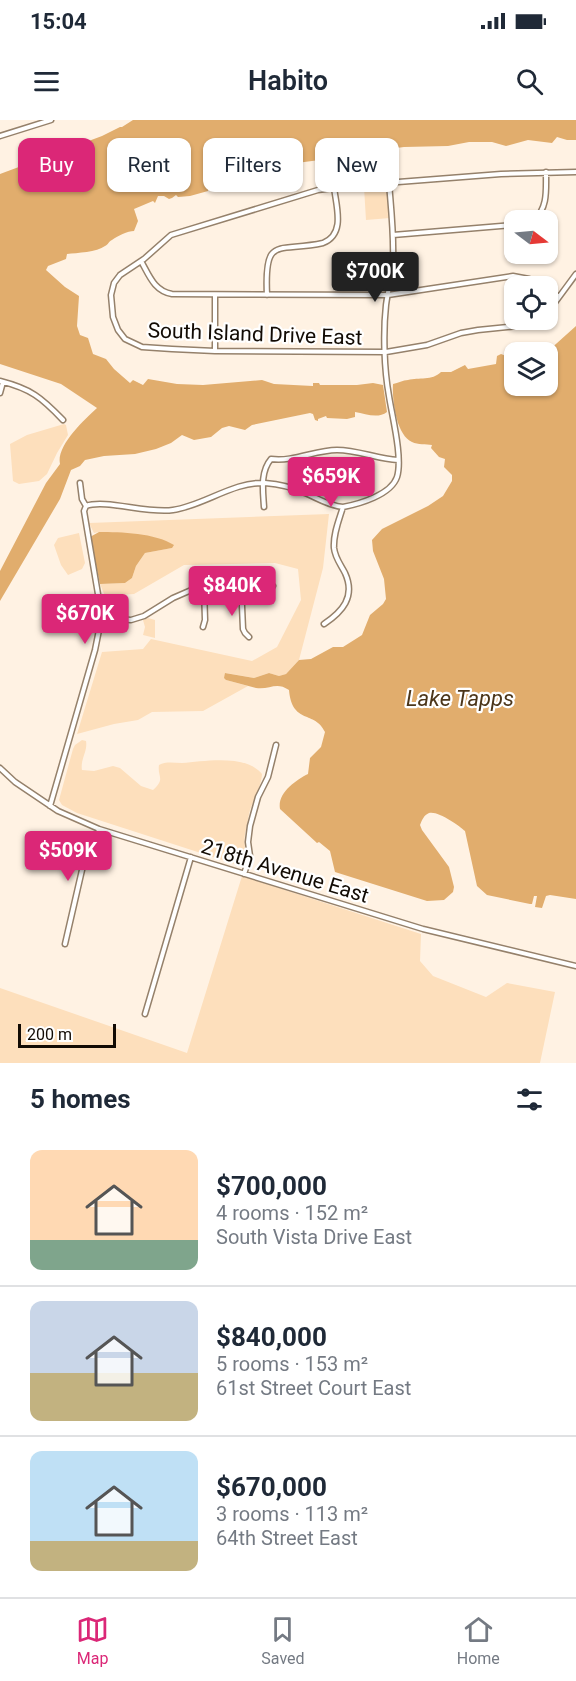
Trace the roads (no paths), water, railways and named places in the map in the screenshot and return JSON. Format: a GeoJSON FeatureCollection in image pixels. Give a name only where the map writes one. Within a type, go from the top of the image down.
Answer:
{"type":"FeatureCollection","features":[{"type":"Feature","properties":{"kind":"street"},"geometry":{"type":"LineString","coordinates":[[0,136],[51,120]]}},
{"type":"Feature","properties":{"kind":"street"},"geometry":{"type":"LineString","coordinates":[[542,210],[545,203],[546,172]]}},
{"type":"Feature","properties":{"kind":"street","name":"South Island Drive East"},"geometry":{"type":"LineString","coordinates":[[399,182],[576,172]]}},
{"type":"Feature","properties":{"kind":"street","name":"South Island Drive East"},"geometry":{"type":"LineString","coordinates":[[315,191],[166,238],[141,261],[120,275],[114,283],[111,291],[113,317],[118,330],[125,339],[142,347],[215,351],[386,352],[427,345],[461,333],[504,328]]}},
{"type":"Feature","properties":{"kind":"street"},"geometry":{"type":"LineString","coordinates":[[267,295],[267,267],[269,258],[275,250],[283,247],[323,243],[336,233],[338,225],[335,192]]}},
{"type":"Feature","properties":{"kind":"street"},"geometry":{"type":"LineString","coordinates":[[86,506],[110,506],[157,512],[173,510],[199,503],[237,488],[263,483],[292,488],[326,503],[343,507],[365,501],[390,487],[397,477],[398,460],[386,377],[386,311],[392,268],[393,235],[390,192]]}},
{"type":"Feature","properties":{"kind":"street"},"geometry":{"type":"LineString","coordinates":[[393,235],[504,226]]}},
{"type":"Feature","properties":{"kind":"street"},"geometry":{"type":"LineString","coordinates":[[141,261],[153,282],[164,292],[172,294],[388,295],[504,277]]}},
{"type":"Feature","properties":{"kind":"street"},"geometry":{"type":"LineString","coordinates":[[559,297],[576,274]]}},
{"type":"Feature","properties":{"kind":"street"},"geometry":{"type":"LineString","coordinates":[[215,295],[215,351]]}},
{"type":"Feature","properties":{"kind":"street"},"geometry":{"type":"LineString","coordinates":[[0,393],[2,382],[30,391],[63,420]]}},
{"type":"Feature","properties":{"kind":"street"},"geometry":{"type":"LineString","coordinates":[[264,507],[263,483],[268,462],[271,459],[281,460],[333,450],[346,450],[383,459],[398,460]]}},
{"type":"Feature","properties":{"kind":"street"},"geometry":{"type":"LineString","coordinates":[[50,806],[95,650],[101,618],[81,483]]}},
{"type":"Feature","properties":{"kind":"street"},"geometry":{"type":"LineString","coordinates":[[324,624],[339,613],[348,595],[348,581],[335,555],[334,546],[334,537],[343,507]]}},
{"type":"Feature","properties":{"kind":"street"},"geometry":{"type":"LineString","coordinates":[[54,601],[60,606],[101,618],[138,619],[181,594],[204,586],[263,583],[273,586]]}},
{"type":"Feature","properties":{"kind":"street"},"geometry":{"type":"LineString","coordinates":[[241,584],[243,629],[249,637]]}},
{"type":"Feature","properties":{"kind":"street"},"geometry":{"type":"LineString","coordinates":[[203,627],[205,620],[204,586]]}},
{"type":"Feature","properties":{"kind":"street"},"geometry":{"type":"LineString","coordinates":[[244,874],[250,856],[248,837],[251,820],[258,797],[268,777],[276,745]]}},
{"type":"Feature","properties":{"kind":"street","name":"218th Avenue East"},"geometry":{"type":"LineString","coordinates":[[0,768],[15,782],[50,806],[67,816],[99,828],[423,929],[576,966]]}},
{"type":"Feature","properties":{"kind":"street"},"geometry":{"type":"LineString","coordinates":[[39,799],[49,798],[55,791]]}},
{"type":"Feature","properties":{"kind":"street"},"geometry":{"type":"LineString","coordinates":[[65,944],[82,870],[94,848],[99,828]]}},
{"type":"Feature","properties":{"kind":"street"},"geometry":{"type":"LineString","coordinates":[[145,1014],[191,857]]}},
{"type":"Feature","properties":{"kind":"water"},"geometry":{"type":"Polygon","coordinates":[[[133,120],[576,120],[576,140],[557,137],[552,143],[528,140],[506,146],[492,142],[469,142],[448,146],[399,148],[399,138],[315,138],[315,161],[303,163],[303,138],[203,138],[204,192],[190,196],[178,197],[176,195],[169,199],[158,196],[155,203],[153,201],[134,209],[138,221],[134,231],[120,235],[97,250],[67,254],[66,259],[48,266],[46,270],[79,296],[77,326],[80,335],[88,338],[93,354],[106,359],[130,383],[133,380],[143,385],[148,379],[177,384],[203,385],[262,380],[274,384],[313,386],[313,383],[357,385],[373,383],[383,385],[387,412],[376,416],[355,412],[355,417],[347,419],[327,418],[326,416],[318,421],[310,413],[252,425],[245,430],[229,426],[222,428],[211,437],[194,440],[182,435],[171,443],[156,449],[85,460],[80,466],[71,470],[60,499],[0,601],[0,571],[46,483],[60,464],[62,449],[79,426],[97,408],[61,384],[0,364],[0,174],[18,167],[18,192],[95,192],[95,139],[133,120]]]}},
{"type":"Feature","properties":{"kind":"water","name":"Lake Tapps"},"geometry":{"type":"Polygon","coordinates":[[[576,326],[576,899],[546,896],[542,908],[535,907],[537,896],[534,896],[530,904],[487,895],[477,886],[465,831],[448,819],[433,813],[426,815],[420,825],[449,867],[454,887],[453,892],[444,900],[427,901],[335,872],[330,851],[319,842],[317,843],[280,809],[284,792],[308,774],[310,758],[321,747],[325,732],[316,721],[294,708],[289,690],[284,687],[256,688],[226,680],[225,673],[254,678],[269,673],[279,676],[286,674],[299,660],[311,659],[333,647],[343,647],[362,635],[370,615],[386,599],[384,579],[373,551],[372,540],[382,529],[443,496],[452,481],[452,475],[444,467],[445,459],[439,457],[431,448],[432,445],[412,442],[402,432],[394,407],[393,384],[434,377],[441,372],[451,372],[465,365],[468,369],[496,364],[497,356],[501,354],[504,355],[504,396],[558,396],[558,342],[576,326]]]}},
{"type":"Feature","properties":{"kind":"water"},"geometry":{"type":"Polygon","coordinates":[[[99,532],[148,536],[174,545],[172,548],[145,553],[136,566],[132,578],[125,583],[100,584],[90,537],[99,532]]]}}]}
